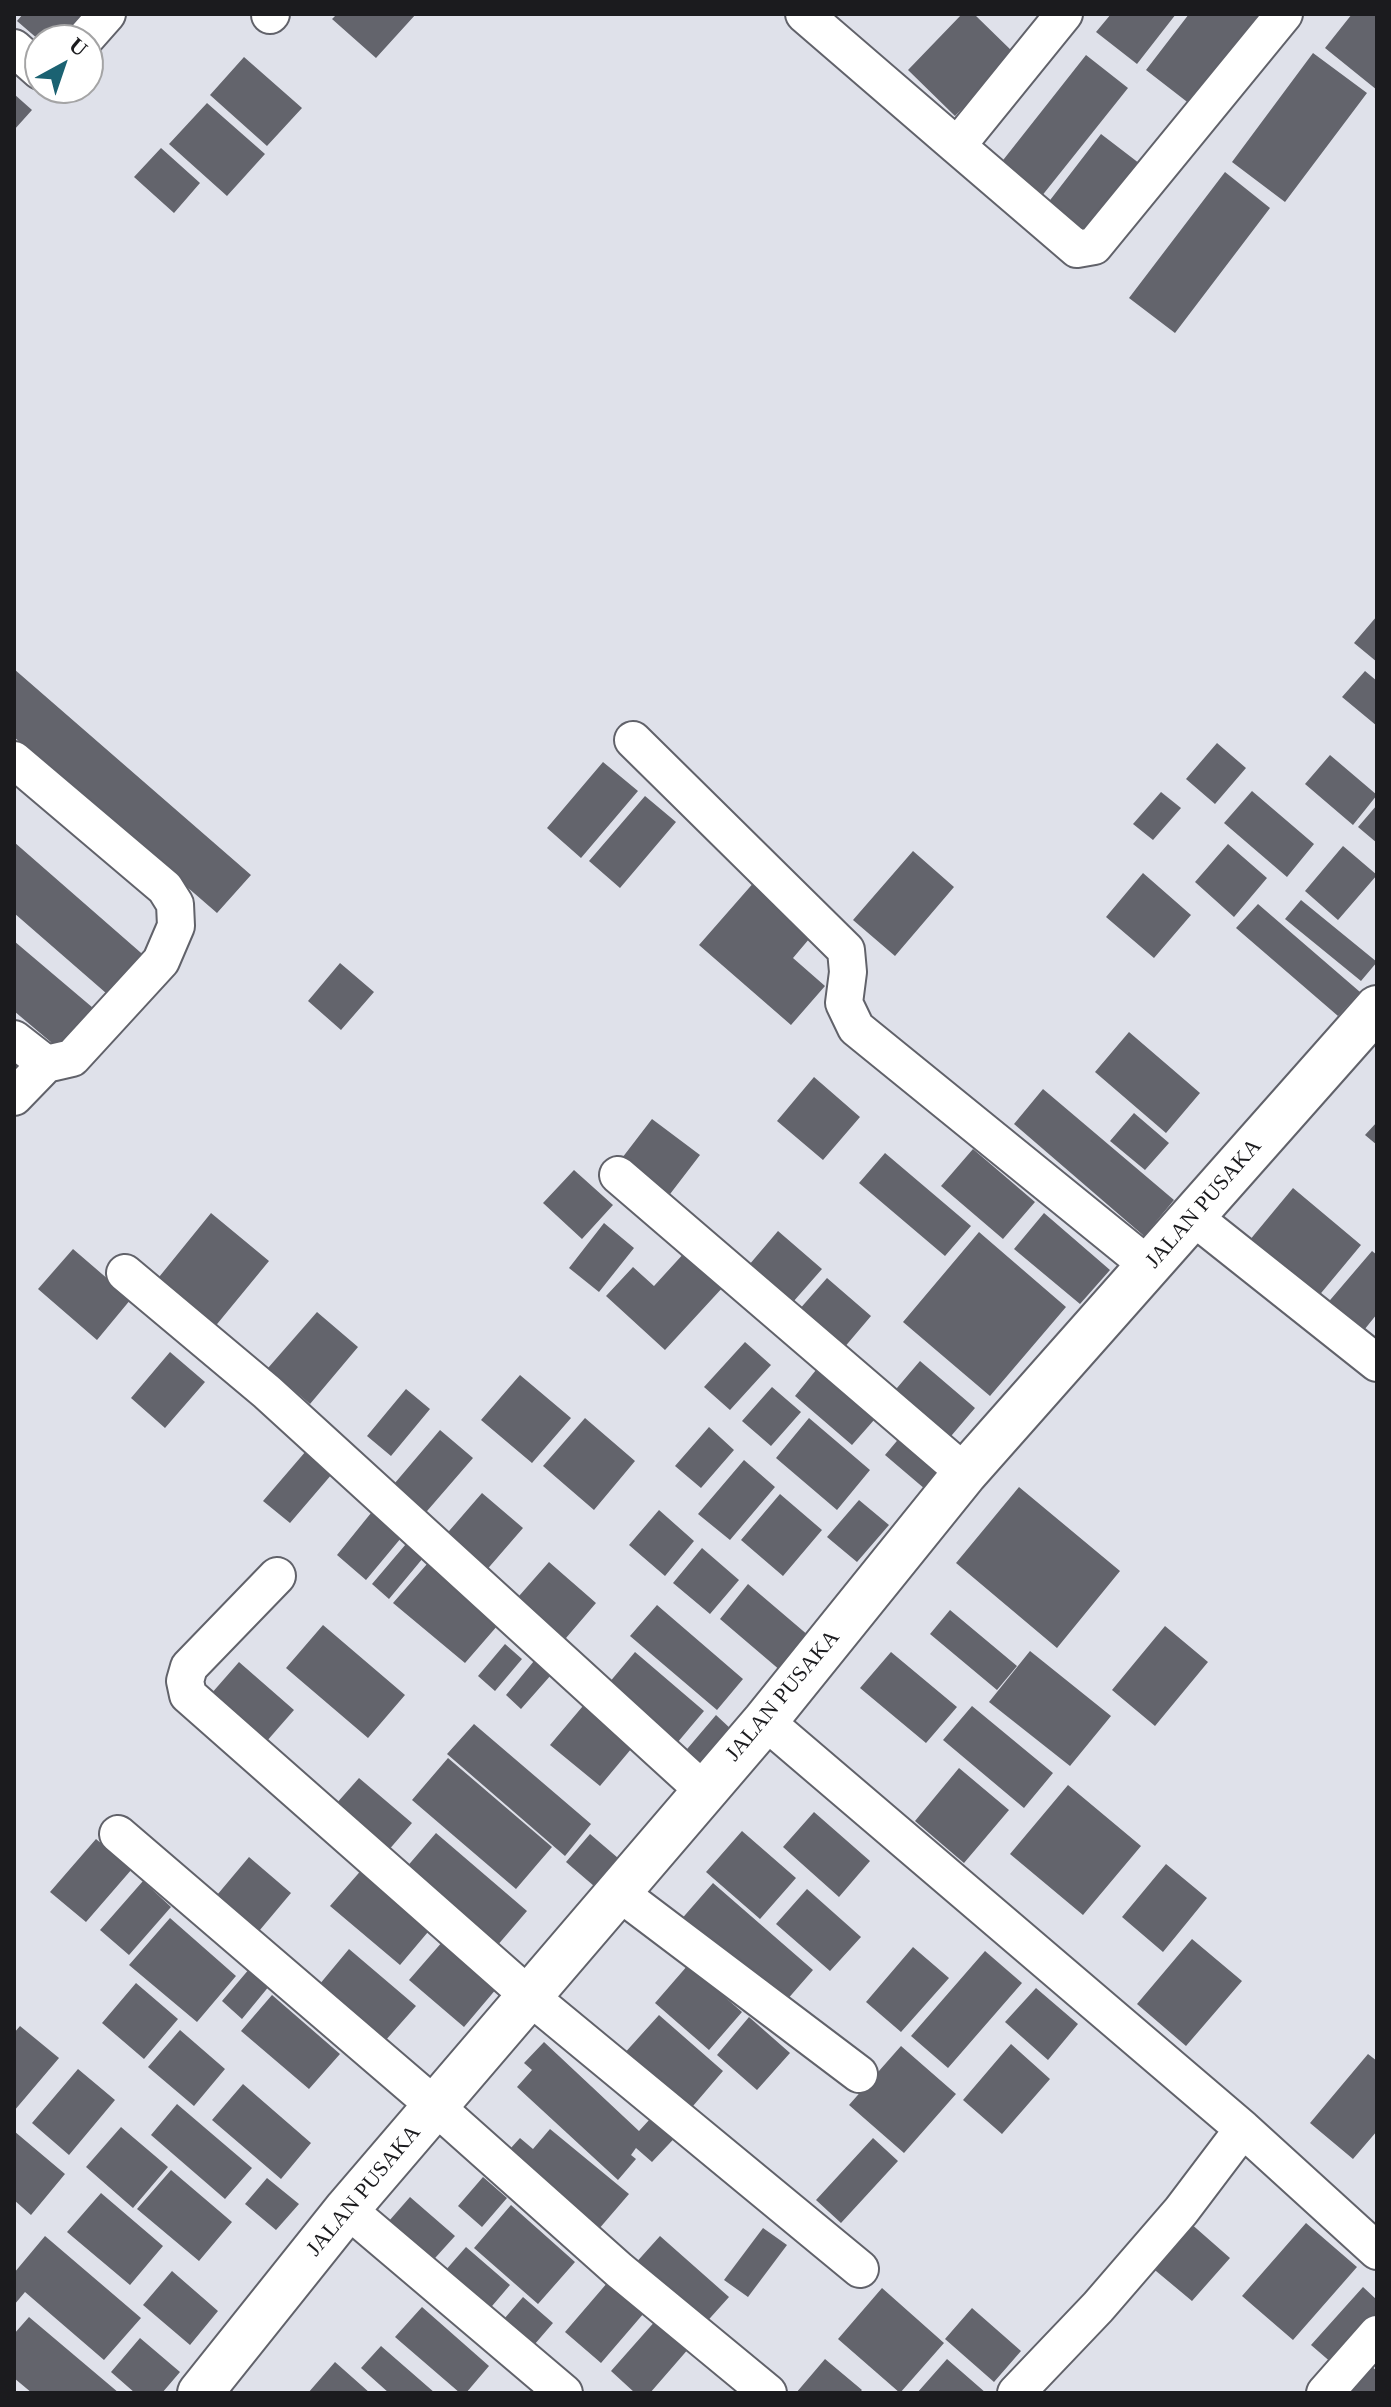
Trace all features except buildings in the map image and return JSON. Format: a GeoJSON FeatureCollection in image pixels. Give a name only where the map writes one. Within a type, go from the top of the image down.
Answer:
{"type":"FeatureCollection","features":[{"type":"Feature","properties":{"kind":"street"},"geometry":{"type":"LineString","coordinates":[[804,14],[1065,242],[1077,249],[1094,246],[1284,14]]}},
{"type":"Feature","properties":{"kind":"street"},"geometry":{"type":"LineString","coordinates":[[957,146],[1064,14]]}},
{"type":"Feature","properties":{"kind":"street"},"geometry":{"type":"LineString","coordinates":[[633,740],[846,950],[848,972],[844,1003],[856,1028],[1149,1266]]}},
{"type":"Feature","properties":{"kind":"street"},"geometry":{"type":"LineString","coordinates":[[14,760],[165,888],[175,904],[176,926],[161,961],[72,1058],[46,1064],[14,1097]]}},
{"type":"Feature","properties":{"kind":"street","name":"JALAN PUSAKA"},"geometry":{"type":"LineString","coordinates":[[200,2393],[347,2209],[765,1721],[965,1473],[1377,1008]]}},
{"type":"Feature","properties":{"kind":"street"},"geometry":{"type":"LineString","coordinates":[[14,1039],[46,1064]]}},
{"type":"Feature","properties":{"kind":"street"},"geometry":{"type":"LineString","coordinates":[[618,1175],[965,1473]]}},
{"type":"Feature","properties":{"kind":"street"},"geometry":{"type":"LineString","coordinates":[[1192,1216],[1377,1363]]}},
{"type":"Feature","properties":{"kind":"street"},"geometry":{"type":"LineString","coordinates":[[125,1273],[267,1392],[703,1790]]}},
{"type":"Feature","properties":{"kind":"street"},"geometry":{"type":"LineString","coordinates":[[277,1576],[189,1667],[185,1681],[188,1695],[528,1995],[860,2269]]}},
{"type":"Feature","properties":{"kind":"street"},"geometry":{"type":"LineString","coordinates":[[765,1721],[1243,2129],[1377,2251]]}},
{"type":"Feature","properties":{"kind":"street"},"geometry":{"type":"LineString","coordinates":[[118,1834],[435,2106],[619,2270],[768,2393]]}},
{"type":"Feature","properties":{"kind":"street"},"geometry":{"type":"LineString","coordinates":[[617,1891],[859,2074]]}},
{"type":"Feature","properties":{"kind":"street"},"geometry":{"type":"LineString","coordinates":[[1016,2393],[1171,2223],[1243,2129]]}},
{"type":"Feature","properties":{"kind":"street"},"geometry":{"type":"LineString","coordinates":[[347,2209],[564,2393]]}},
{"type":"Feature","properties":{"kind":"street"},"geometry":{"type":"LineString","coordinates":[[1325,2393],[1377,2334]]}}]}
